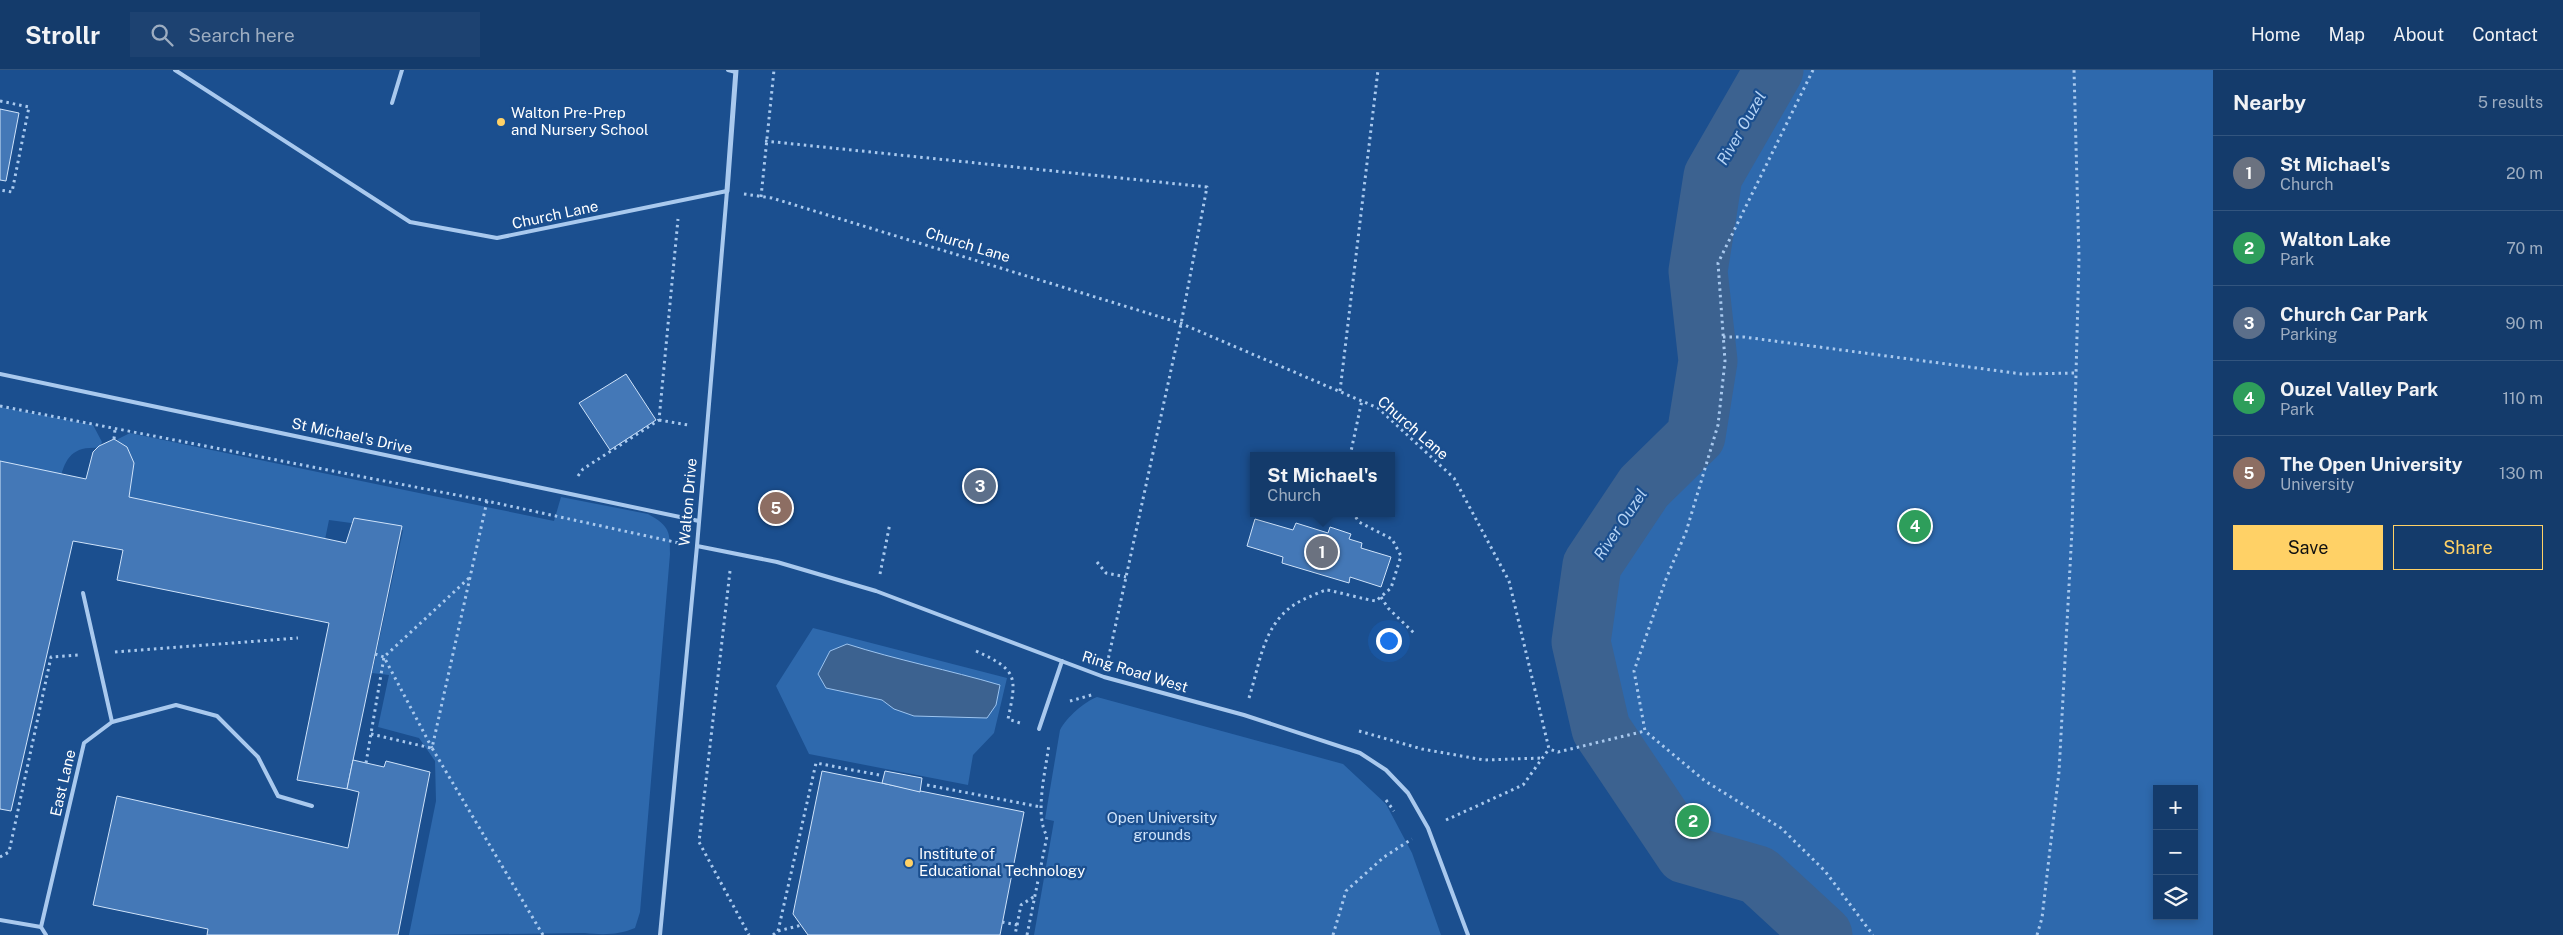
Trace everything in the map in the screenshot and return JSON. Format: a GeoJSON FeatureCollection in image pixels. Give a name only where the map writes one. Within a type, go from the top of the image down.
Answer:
{"type":"FeatureCollection","features":[{"type":"Feature","properties":{"kind":"street","name":"Walton Drive"},"geometry":{"type":"LineString","coordinates":[[727,191],[736,71]]}},
{"type":"Feature","properties":{"kind":"lane","name":"Church Lane"},"geometry":{"type":"LineString","coordinates":[[175,70],[410,222],[497,238],[727,191]]}},
{"type":"Feature","properties":{"kind":"lane"},"geometry":{"type":"LineString","coordinates":[[392,103],[402,70]]}},
{"type":"Feature","properties":{"kind":"lane"},"geometry":{"type":"LineString","coordinates":[[728,70],[736,71]]}},
{"type":"Feature","properties":{"kind":"lane","name":"Walton Drive"},"geometry":{"type":"LineString","coordinates":[[660,935],[697,546],[727,191]]}},
{"type":"Feature","properties":{"kind":"lane","name":"St Michael's Drive"},"geometry":{"type":"LineString","coordinates":[[0,374],[699,520]]}},
{"type":"Feature","properties":{"kind":"lane","name":"Ring Road West"},"geometry":{"type":"LineString","coordinates":[[697,546],[777,562],[876,591],[1104,678],[1244,715],[1360,753],[1386,770],[1408,792],[1428,828],[1468,935]]}},
{"type":"Feature","properties":{"kind":"lane"},"geometry":{"type":"LineString","coordinates":[[83,593],[112,722]]}},
{"type":"Feature","properties":{"kind":"lane"},"geometry":{"type":"LineString","coordinates":[[1039,729],[1062,661]]}},
{"type":"Feature","properties":{"kind":"lane","name":"East Lane"},"geometry":{"type":"LineString","coordinates":[[41,927],[84,744],[112,722],[176,705],[217,716],[258,757],[278,796],[312,806]]}},
{"type":"Feature","properties":{"kind":"lane"},"geometry":{"type":"LineString","coordinates":[[0,920],[41,927],[46,935]]}},
{"type":"Feature","properties":{"kind":"path"},"geometry":{"type":"LineString","coordinates":[[761,196],[765,141],[774,70]]}},
{"type":"Feature","properties":{"kind":"path"},"geometry":{"type":"LineString","coordinates":[[1340,391],[1378,70]]}},
{"type":"Feature","properties":{"kind":"path"},"geometry":{"type":"LineString","coordinates":[[1813,70],[1718,263],[1725,361],[1718,425],[1686,532],[1666,579],[1634,671],[1645,732],[1705,781],[1781,828],[1825,871],[1873,935]]}},
{"type":"Feature","properties":{"kind":"path"},"geometry":{"type":"LineString","coordinates":[[2038,935],[2042,918],[2060,772],[2072,530],[2079,258],[2074,70]]}},
{"type":"Feature","properties":{"kind":"path"},"geometry":{"type":"LineString","coordinates":[[0,101],[29,107],[12,192],[0,190]]}},
{"type":"Feature","properties":{"kind":"path"},"geometry":{"type":"LineString","coordinates":[[765,141],[1207,187],[1104,678]]}},
{"type":"Feature","properties":{"kind":"path","name":"Church Lane"},"geometry":{"type":"LineString","coordinates":[[727,191],[761,196],[986,262],[1180,323],[1378,408],[1454,478],[1509,581],[1549,749]]}},
{"type":"Feature","properties":{"kind":"path"},"geometry":{"type":"LineString","coordinates":[[659,420],[680,200]]}},
{"type":"Feature","properties":{"kind":"path"},"geometry":{"type":"LineString","coordinates":[[1723,337],[1744,337],[2022,374],[2076,373]]}},
{"type":"Feature","properties":{"kind":"path"},"geometry":{"type":"LineString","coordinates":[[1351,452],[1362,400]]}},
{"type":"Feature","properties":{"kind":"path"},"geometry":{"type":"LineString","coordinates":[[0,406],[486,501],[697,546]]}},
{"type":"Feature","properties":{"kind":"path"},"geometry":{"type":"LineString","coordinates":[[566,493],[583,469],[659,420],[706,428]]}},
{"type":"Feature","properties":{"kind":"path"},"geometry":{"type":"LineString","coordinates":[[114,439],[115,429]]}},
{"type":"Feature","properties":{"kind":"path"},"geometry":{"type":"LineString","coordinates":[[432,748],[486,501]]}},
{"type":"Feature","properties":{"kind":"path"},"geometry":{"type":"LineString","coordinates":[[1244,715],[1264,645],[1278,616],[1297,602],[1328,590],[1351,597],[1376,601],[1391,588],[1401,556],[1392,539],[1359,522],[1356,517]]}},
{"type":"Feature","properties":{"kind":"path"},"geometry":{"type":"LineString","coordinates":[[876,591],[890,523]]}},
{"type":"Feature","properties":{"kind":"path"},"geometry":{"type":"LineString","coordinates":[[732,553],[699,842],[749,935]]}},
{"type":"Feature","properties":{"kind":"path"},"geometry":{"type":"LineString","coordinates":[[1097,562],[1106,573],[1126,577]]}},
{"type":"Feature","properties":{"kind":"path"},"geometry":{"type":"LineString","coordinates":[[366,763],[384,657],[470,577]]}},
{"type":"Feature","properties":{"kind":"path"},"geometry":{"type":"LineString","coordinates":[[1381,596],[1388,608],[1414,633]]}},
{"type":"Feature","properties":{"kind":"path"},"geometry":{"type":"LineString","coordinates":[[974,650],[989,657],[1010,673],[1015,687],[1008,719],[1051,734],[1041,807],[1043,829],[1047,836],[1027,935]]}},
{"type":"Feature","properties":{"kind":"path"},"geometry":{"type":"LineString","coordinates":[[376,654],[384,657],[432,748],[542,935]]}},
{"type":"Feature","properties":{"kind":"path"},"geometry":{"type":"LineString","coordinates":[[1067,706],[1072,699],[1098,693]]}},
{"type":"Feature","properties":{"kind":"path"},"geometry":{"type":"LineString","coordinates":[[1354,733],[1362,731],[1422,749],[1484,760],[1542,758]]}},
{"type":"Feature","properties":{"kind":"path"},"geometry":{"type":"LineString","coordinates":[[1333,935],[1346,891],[1384,857],[1428,828],[1523,785],[1549,749],[1558,752],[1645,732]]}},
{"type":"Feature","properties":{"kind":"path"},"geometry":{"type":"LineString","coordinates":[[371,734],[432,748]]}},
{"type":"Feature","properties":{"kind":"path"},"geometry":{"type":"LineString","coordinates":[[778,931],[816,763],[879,775]]}},
{"type":"Feature","properties":{"kind":"path"},"geometry":{"type":"LineString","coordinates":[[927,784],[1041,807]]}},
{"type":"Feature","properties":{"kind":"path"},"geometry":{"type":"LineString","coordinates":[[1382,796],[1399,817]]}},
{"type":"Feature","properties":{"kind":"path"},"geometry":{"type":"LineString","coordinates":[[1408,832],[1415,848]]}},
{"type":"Feature","properties":{"kind":"path"},"geometry":{"type":"LineString","coordinates":[[1015,935],[1021,905],[1035,895]]}},
{"type":"Feature","properties":{"kind":"path"},"geometry":{"type":"LineString","coordinates":[[1002,922],[1017,925]]}},
{"type":"Feature","properties":{"kind":"path"},"geometry":{"type":"LineString","coordinates":[[773,935],[778,931],[802,925]]}},
{"type":"Feature","properties":{"kind":"green space"},"geometry":{"type":"Polygon","coordinates":[[[1774,70],[2213,70],[2213,935],[1823,935],[1758,875],[1685,854],[1621,778],[1609,754],[1581,642],[1592,565],[1644,487],[1696,436],[1708,361],[1698,271],[1713,176],[1774,70]]]}},
{"type":"Feature","properties":{"kind":"green space"},"geometry":{"type":"Polygon","coordinates":[[[0,407],[93,425],[102,442],[99,448],[82,449],[71,456],[64,467],[59,483],[0,471],[0,407]]]}},
{"type":"Feature","properties":{"kind":"green space"},"geometry":{"type":"Polygon","coordinates":[[[130,433],[554,521],[561,497],[648,514],[661,522],[669,535],[670,554],[640,912],[635,928],[623,932],[604,934],[409,935],[436,801],[435,761],[419,738],[378,727],[389,675],[372,673],[403,530],[329,520],[321,559],[114,516],[115,446],[118,439],[130,433]]]}},
{"type":"Feature","properties":{"kind":"green space"},"geometry":{"type":"Polygon","coordinates":[[[813,628],[1007,678],[994,733],[973,755],[968,785],[809,754],[776,686],[813,628]]]}},
{"type":"Feature","properties":{"kind":"green space","name":"Open University grounds"},"geometry":{"type":"Polygon","coordinates":[[[1097,697],[1343,764],[1386,804],[1412,853],[1441,935],[1034,935],[1054,821],[1045,819],[1060,730],[1076,711],[1097,697]]]}},
{"type":"Feature","properties":{"kind":"shaded area"},"geometry":{"type":"Polygon","coordinates":[[[847,644],[1000,685],[996,705],[987,718],[914,716],[894,709],[882,700],[826,688],[818,674],[830,651],[847,644]]]}},
{"type":"Feature","properties":{"kind":"building"},"geometry":{"type":"Polygon","coordinates":[[[0,109],[19,113],[6,181],[0,180],[0,109]]]}},
{"type":"Feature","properties":{"kind":"building"},"geometry":{"type":"Polygon","coordinates":[[[626,374],[656,420],[610,450],[579,403],[626,374]]]}},
{"type":"Feature","properties":{"kind":"building"},"geometry":{"type":"Polygon","coordinates":[[[114,439],[127,447],[134,463],[129,497],[346,543],[354,518],[402,526],[347,789],[297,780],[329,623],[117,580],[123,550],[73,541],[11,811],[0,809],[0,461],[86,479],[93,452],[99,446],[114,439]]]}},
{"type":"Feature","properties":{"kind":"building"},"geometry":{"type":"Polygon","coordinates":[[[1255,519],[1293,530],[1296,523],[1328,533],[1330,527],[1351,534],[1349,539],[1362,543],[1361,548],[1391,557],[1381,587],[1350,577],[1349,583],[1282,563],[1283,557],[1247,546],[1255,519]]]}},
{"type":"Feature","properties":{"kind":"building"},"geometry":{"type":"Polygon","coordinates":[[[353,760],[384,767],[386,761],[430,772],[398,935],[207,935],[208,929],[93,905],[117,796],[348,848],[359,792],[347,789],[353,760]]]}},
{"type":"Feature","properties":{"kind":"building","name":"Institute of Educational Technology"},"geometry":{"type":"Polygon","coordinates":[[[822,771],[1024,812],[1000,935],[808,935],[793,914],[822,771]]]}},
{"type":"Feature","properties":{"kind":"building"},"geometry":{"type":"Polygon","coordinates":[[[885,771],[922,778],[920,792],[882,783],[885,771]]]}},
{"type":"Feature","properties":{"kind":"waterway","name":"River Ouzel"},"geometry":{"type":"LineString","coordinates":[[1774,70],[1713,176],[1698,271],[1708,361],[1696,436],[1644,487],[1592,565],[1581,642],[1601,729],[1685,854],[1758,875],[1823,935]]}},
{"type":"Feature","properties":{"kind":"place","name":"Walton Pre-Prep and Nursery School"},"geometry":{"type":"Point","coordinates":[501,122]}},
{"type":"Feature","properties":{"kind":"place","name":"Church Car Park"},"geometry":{"type":"Point","coordinates":[980,486]}},
{"type":"Feature","properties":{"kind":"place","name":"The Open University"},"geometry":{"type":"Point","coordinates":[776,508]}},
{"type":"Feature","properties":{"kind":"place","name":"Ouzel Valley Park"},"geometry":{"type":"Point","coordinates":[1915,526]}},
{"type":"Feature","properties":{"kind":"place","name":"St Michael's"},"geometry":{"type":"Point","coordinates":[1322,552]}},
{"type":"Feature","properties":{"kind":"place","name":"Walton Lake"},"geometry":{"type":"Point","coordinates":[1693,821]}},
{"type":"Feature","properties":{"kind":"place","name":"Institute of Educational Technology"},"geometry":{"type":"Point","coordinates":[909,863]}}]}
